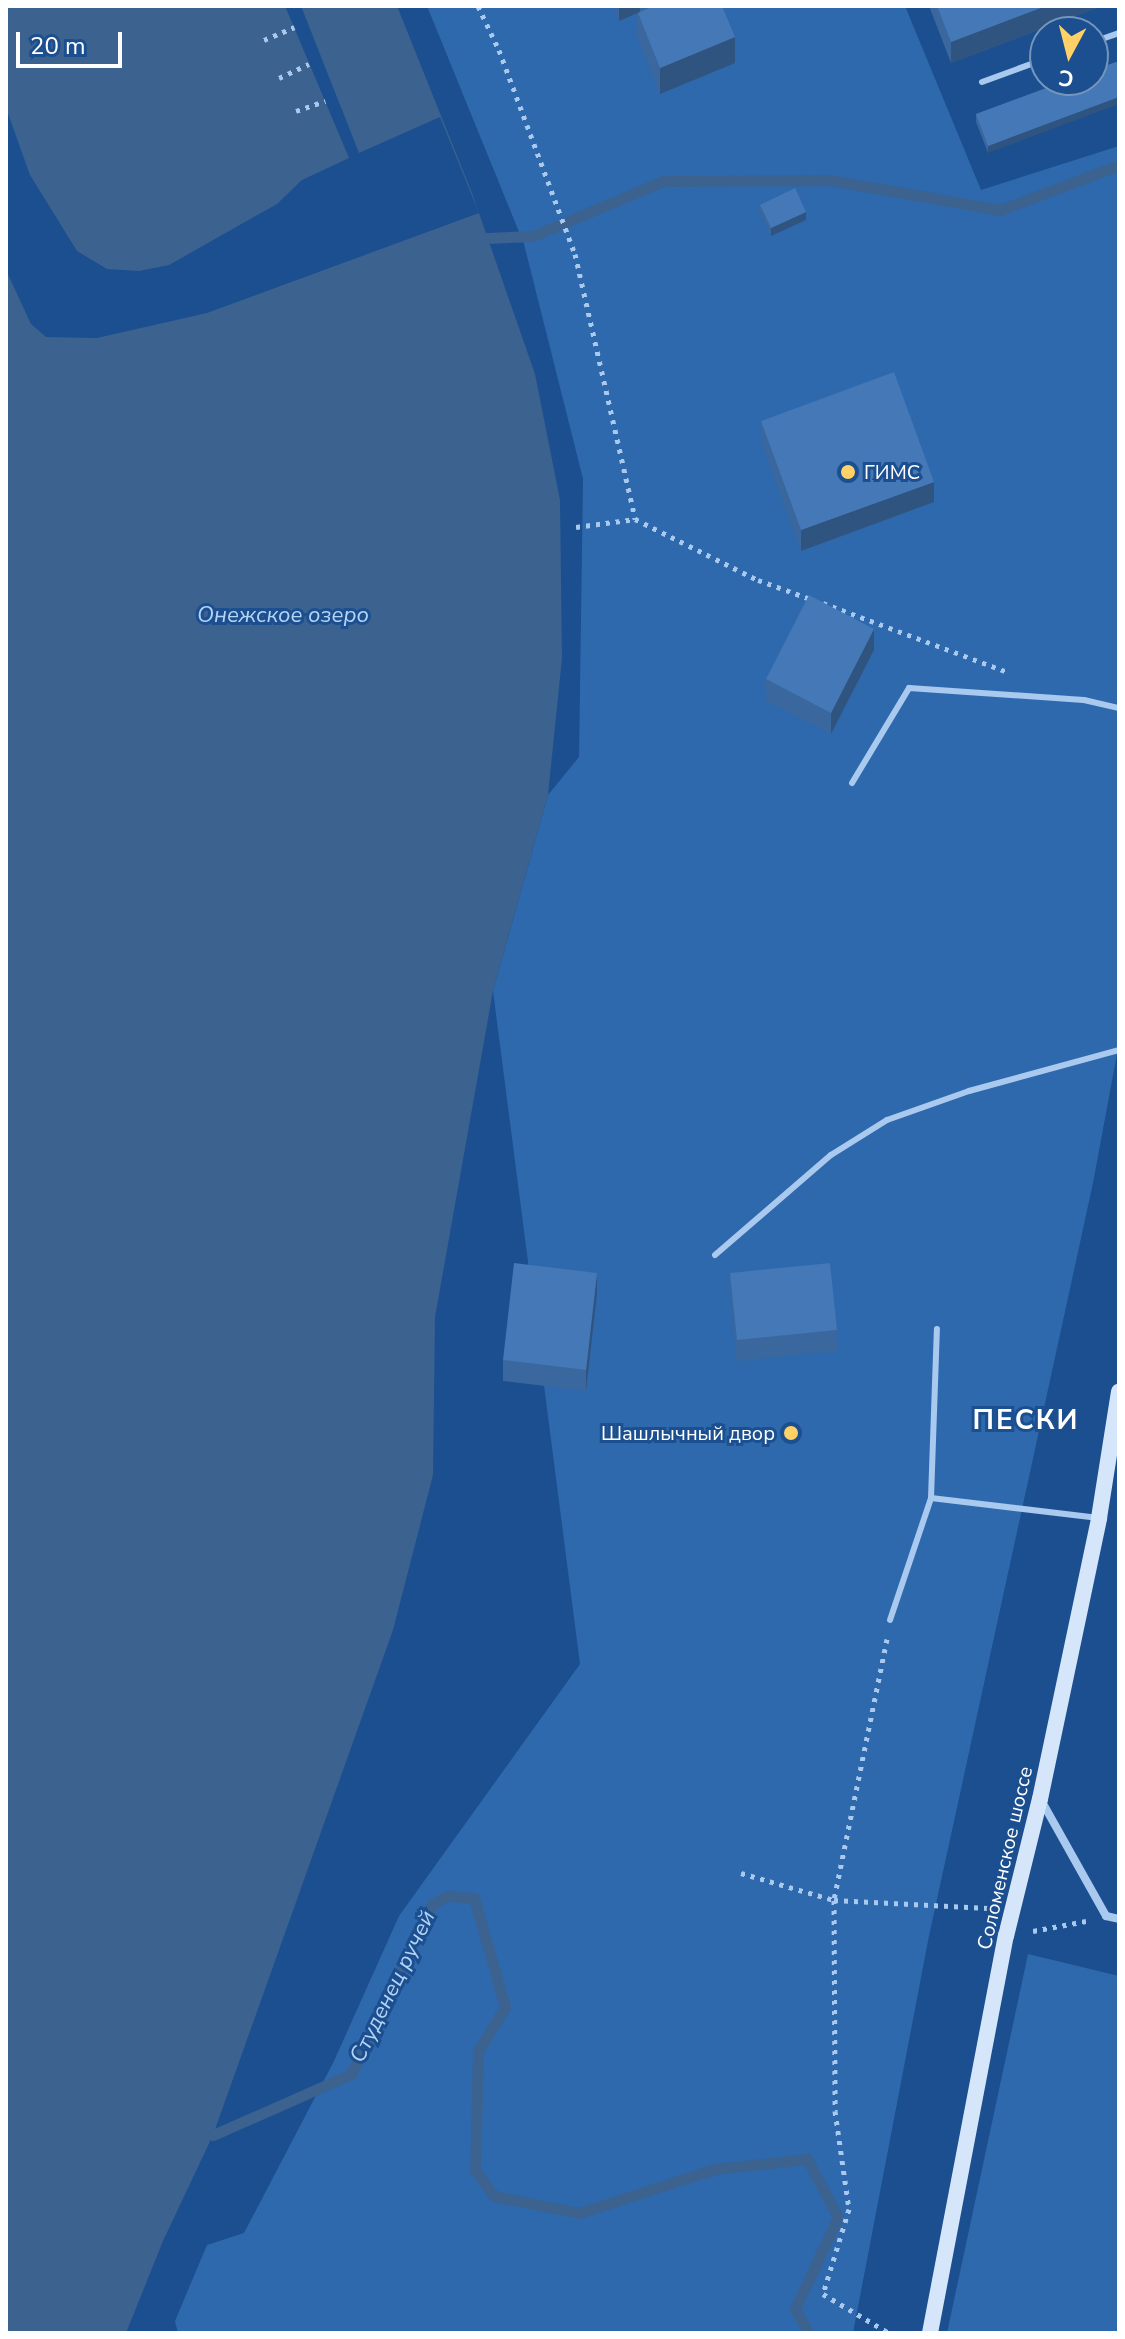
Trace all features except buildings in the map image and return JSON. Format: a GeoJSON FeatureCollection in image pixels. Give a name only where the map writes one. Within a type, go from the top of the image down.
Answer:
{"type":"FeatureCollection","features":[{"type":"Feature","properties":{"kind":"main road","name":"Соломенское шоссе"},"geometry":{"type":"LineString","coordinates":[[930,2333],[1006,1936],[1016,1909],[1114,1447],[1119,1392]]}},
{"type":"Feature","properties":{"kind":"street"},"geometry":{"type":"LineString","coordinates":[[1040,1799],[1106,1916],[1119,1919]]}},
{"type":"Feature","properties":{"kind":"lane"},"geometry":{"type":"LineString","coordinates":[[982,82],[1029,65]]}},
{"type":"Feature","properties":{"kind":"lane"},"geometry":{"type":"LineString","coordinates":[[852,783],[909,688],[1084,700],[1119,708]]}},
{"type":"Feature","properties":{"kind":"lane"},"geometry":{"type":"LineString","coordinates":[[715,1255],[831,1155],[887,1120],[969,1091],[1119,1050]]}},
{"type":"Feature","properties":{"kind":"lane"},"geometry":{"type":"LineString","coordinates":[[890,1620],[931,1498],[937,1329]]}},
{"type":"Feature","properties":{"kind":"lane"},"geometry":{"type":"LineString","coordinates":[[931,1498],[1099,1518]]}},
{"type":"Feature","properties":{"kind":"path"},"geometry":{"type":"LineString","coordinates":[[478,6],[499,50],[575,254],[635,519]]}},
{"type":"Feature","properties":{"kind":"path"},"geometry":{"type":"LineString","coordinates":[[264,40],[294,27]]}},
{"type":"Feature","properties":{"kind":"path"},"geometry":{"type":"LineString","coordinates":[[279,78],[309,64]]}},
{"type":"Feature","properties":{"kind":"path"},"geometry":{"type":"LineString","coordinates":[[296,111],[325,101]]}},
{"type":"Feature","properties":{"kind":"path"},"geometry":{"type":"LineString","coordinates":[[576,527],[635,519],[758,580],[1012,673]]}},
{"type":"Feature","properties":{"kind":"path"},"geometry":{"type":"LineString","coordinates":[[889,2333],[823,2294],[849,2209],[835,2111],[834,1900],[890,1620]]}},
{"type":"Feature","properties":{"kind":"path"},"geometry":{"type":"LineString","coordinates":[[741,1873],[834,1900],[1016,1909]]}},
{"type":"Feature","properties":{"kind":"path"},"geometry":{"type":"LineString","coordinates":[[1006,1936],[1106,1916]]}},
{"type":"Feature","properties":{"kind":"shaded area"},"geometry":{"type":"Polygon","coordinates":[[[427,6],[905,6],[981,190],[1119,146],[1119,1043],[1093,1183],[929,1936],[853,2333],[178,2333],[175,2321],[207,2245],[244,2233],[334,2061],[399,1916],[580,1664],[493,991],[548,795],[579,757],[583,479],[524,244],[427,6]]]}},
{"type":"Feature","properties":{"kind":"shaded area"},"geometry":{"type":"Polygon","coordinates":[[[1028,1954],[1119,1976],[1119,2333],[947,2333],[1028,1954]]]}},
{"type":"Feature","properties":{"kind":"water","name":"Онежское озеро"},"geometry":{"type":"Polygon","coordinates":[[[6,6],[397,6],[472,193],[535,374],[560,500],[562,658],[548,795],[493,991],[435,1317],[433,1475],[393,1630],[213,2135],[163,2241],[126,2333],[6,2333],[6,6]]]}},
{"type":"Feature","properties":{"kind":"pier"},"geometry":{"type":"Polygon","coordinates":[[[285,6],[301,6],[359,153],[440,117],[479,213],[207,313],[97,338],[46,337],[31,324],[6,270],[6,108],[30,175],[77,251],[107,269],[139,271],[169,265],[277,204],[302,180],[349,158],[285,6]]]}},
{"type":"Feature","properties":{"kind":"waterway"},"geometry":{"type":"LineString","coordinates":[[487,238],[533,236],[663,181],[830,180],[1000,210],[1119,165]]}},
{"type":"Feature","properties":{"kind":"waterway","name":"Студенец ручей"},"geometry":{"type":"LineString","coordinates":[[213,2135],[351,2074],[432,1904],[447,1896],[474,1898],[505,2007],[478,2051],[475,2170],[494,2196],[579,2213],[715,2169],[807,2159],[838,2217],[795,2309],[809,2333]]}},
{"type":"Feature","properties":{"kind":"place","name":"ГИМС"},"geometry":{"type":"Point","coordinates":[848,472]}},
{"type":"Feature","properties":{"kind":"place","name":"Шашлычный двор"},"geometry":{"type":"Point","coordinates":[791,1433]}},
{"type":"Feature","properties":{"kind":"district","name":"ПЕСКИ"},"geometry":{"type":"Point","coordinates":[1026,1420]}}]}
